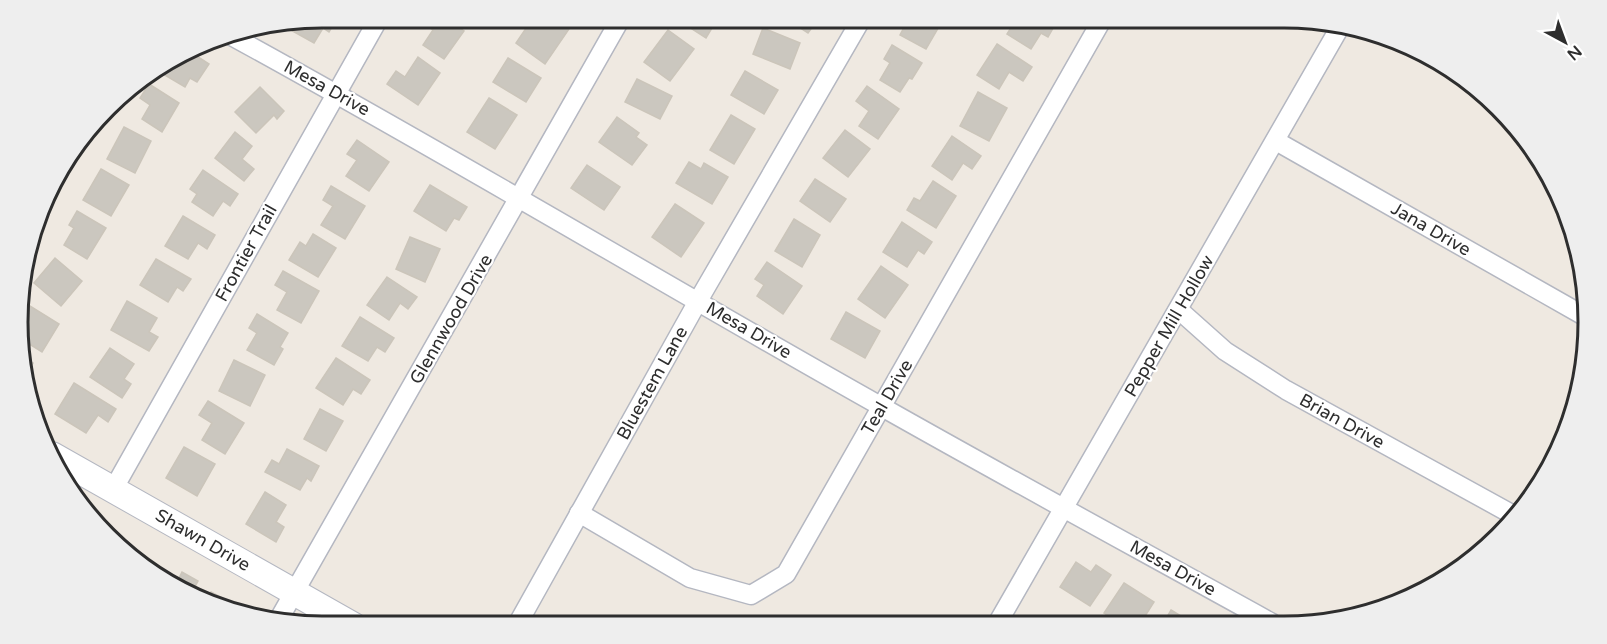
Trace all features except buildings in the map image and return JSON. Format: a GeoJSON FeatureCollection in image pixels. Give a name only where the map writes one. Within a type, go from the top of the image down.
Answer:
{"type":"FeatureCollection","features":[{"type":"Feature","properties":{"kind":"street","name":"Frontier Trail"},"geometry":{"type":"LineString","coordinates":[[114,488],[373,28]]}},
{"type":"Feature","properties":{"kind":"street","name":"Glennwood Drive"},"geometry":{"type":"LineString","coordinates":[[283,613],[615,28]]}},
{"type":"Feature","properties":{"kind":"street","name":"Bluestem Lane"},"geometry":{"type":"LineString","coordinates":[[522,616],[698,301],[856,28]]}},
{"type":"Feature","properties":{"kind":"street","name":"Teal Drive"},"geometry":{"type":"LineString","coordinates":[[579,513],[690,578],[751,595],[786,574],[1097,28]]}},
{"type":"Feature","properties":{"kind":"street","name":"Pepper Mill Hollow"},"geometry":{"type":"LineString","coordinates":[[1003,616],[1337,33]]}},
{"type":"Feature","properties":{"kind":"street","name":"Mesa Drive"},"geometry":{"type":"LineString","coordinates":[[240,41],[520,197],[881,407],[1258,616]]}},
{"type":"Feature","properties":{"kind":"street","name":"Jana Drive"},"geometry":{"type":"LineString","coordinates":[[1276,141],[1578,312]]}},
{"type":"Feature","properties":{"kind":"street","name":"Brian Drive"},"geometry":{"type":"LineString","coordinates":[[1179,310],[1225,351],[1286,390],[1509,513]]}},
{"type":"Feature","properties":{"kind":"street","name":"Shawn Drive"},"geometry":{"type":"LineString","coordinates":[[64,461],[336,616]]}}]}
